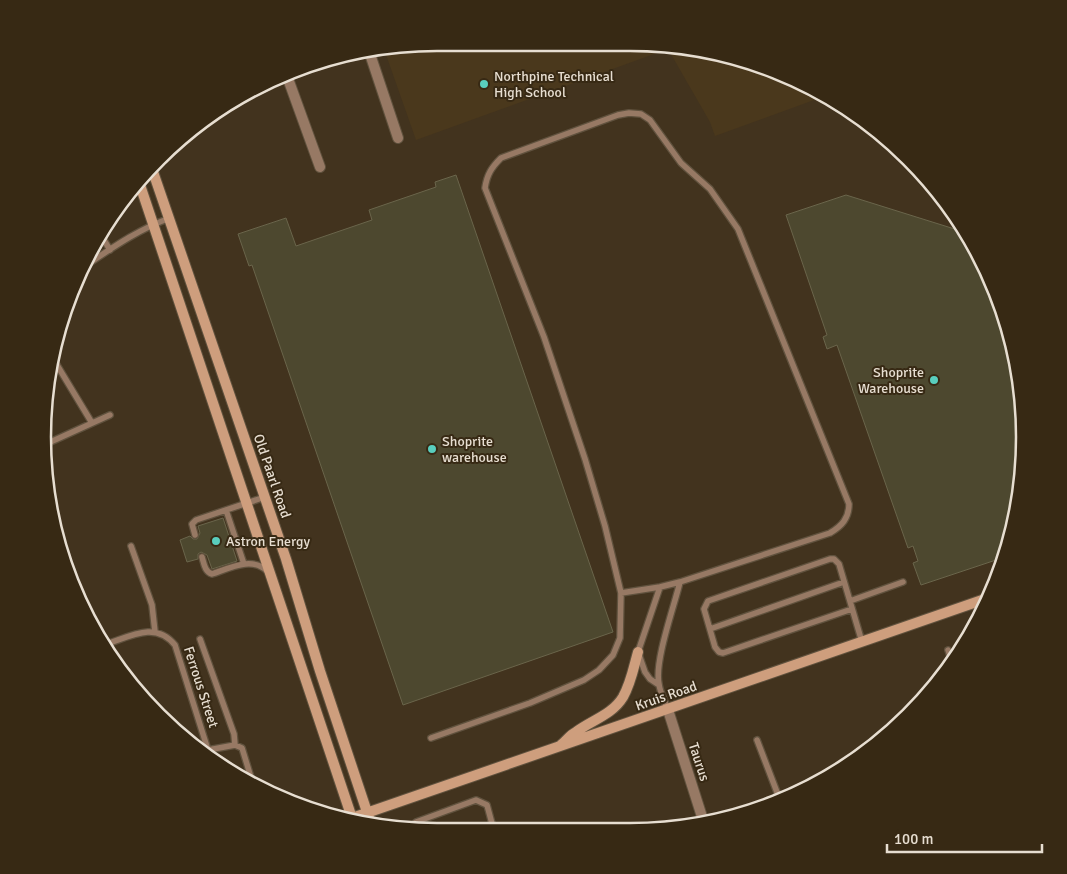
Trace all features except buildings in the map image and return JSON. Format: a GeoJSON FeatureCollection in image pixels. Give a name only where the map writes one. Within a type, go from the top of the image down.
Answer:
{"type":"FeatureCollection","features":[{"type":"Feature","properties":{"kind":"main road","name":"Old Paarl Road"},"geometry":{"type":"LineString","coordinates":[[154,175],[265,497],[320,671],[369,816]]}},
{"type":"Feature","properties":{"kind":"main road"},"geometry":{"type":"LineString","coordinates":[[142,189],[351,813]]}},
{"type":"Feature","properties":{"kind":"main road","name":"Kruis Road"},"geometry":{"type":"LineString","coordinates":[[363,815],[979,601]]}},
{"type":"Feature","properties":{"kind":"main road"},"geometry":{"type":"LineString","coordinates":[[559,748],[574,732],[614,707],[622,697],[627,686],[638,652]]}},
{"type":"Feature","properties":{"kind":"street"},"geometry":{"type":"LineString","coordinates":[[371,58],[398,138]]}},
{"type":"Feature","properties":{"kind":"street"},"geometry":{"type":"LineString","coordinates":[[289,81],[320,167]]}},
{"type":"Feature","properties":{"kind":"street","name":"Taurus"},"geometry":{"type":"LineString","coordinates":[[668,710],[702,816]]}},
{"type":"Feature","properties":{"kind":"lane"},"geometry":{"type":"LineString","coordinates":[[431,738],[530,703],[584,680],[599,670],[613,655],[620,638],[621,593],[605,526],[544,337],[486,188],[486,178],[491,168],[501,158],[618,115],[629,113],[640,114],[650,120],[681,163],[710,188],[738,230],[850,504],[849,513],[844,522],[830,533],[680,582],[621,593]]}},
{"type":"Feature","properties":{"kind":"lane"},"geometry":{"type":"LineString","coordinates":[[94,260],[154,224],[170,218]]}},
{"type":"Feature","properties":{"kind":"lane"},"geometry":{"type":"LineString","coordinates":[[104,242],[110,250]]}},
{"type":"Feature","properties":{"kind":"lane"},"geometry":{"type":"LineString","coordinates":[[58,367],[92,423]]}},
{"type":"Feature","properties":{"kind":"lane"},"geometry":{"type":"LineString","coordinates":[[51,442],[110,416]]}},
{"type":"Feature","properties":{"kind":"lane"},"geometry":{"type":"LineString","coordinates":[[194,535],[192,527],[194,522],[265,497]]}},
{"type":"Feature","properties":{"kind":"lane"},"geometry":{"type":"LineString","coordinates":[[226,510],[244,564]]}},
{"type":"Feature","properties":{"kind":"lane"},"geometry":{"type":"LineString","coordinates":[[111,643],[147,631],[155,632],[152,605],[131,546]]}},
{"type":"Feature","properties":{"kind":"lane"},"geometry":{"type":"LineString","coordinates":[[202,557],[205,568],[212,574],[253,563],[272,576]]}},
{"type":"Feature","properties":{"kind":"lane"},"geometry":{"type":"LineString","coordinates":[[852,609],[722,653],[715,647],[704,609],[708,601],[830,558],[839,564],[862,642]]}},
{"type":"Feature","properties":{"kind":"lane"},"geometry":{"type":"LineString","coordinates":[[668,710],[659,685],[660,658],[680,582]]}},
{"type":"Feature","properties":{"kind":"lane"},"geometry":{"type":"LineString","coordinates":[[710,629],[844,582]]}},
{"type":"Feature","properties":{"kind":"lane"},"geometry":{"type":"LineString","coordinates":[[850,602],[903,582]]}},
{"type":"Feature","properties":{"kind":"lane"},"geometry":{"type":"LineString","coordinates":[[659,685],[650,679],[638,652],[660,587]]}},
{"type":"Feature","properties":{"kind":"lane","name":"Ferrous Street"},"geometry":{"type":"LineString","coordinates":[[155,632],[168,637],[175,645],[206,746]]}},
{"type":"Feature","properties":{"kind":"lane"},"geometry":{"type":"LineString","coordinates":[[200,639],[234,734],[235,745]]}},
{"type":"Feature","properties":{"kind":"lane"},"geometry":{"type":"LineString","coordinates":[[757,740],[777,793]]}},
{"type":"Feature","properties":{"kind":"lane"},"geometry":{"type":"LineString","coordinates":[[213,751],[235,745],[242,748],[250,774]]}},
{"type":"Feature","properties":{"kind":"lane"},"geometry":{"type":"LineString","coordinates":[[416,822],[476,800],[487,805],[492,823]]}},
{"type":"Feature","properties":{"kind":"shaded area","name":"Northpine Technical High School"},"geometry":{"type":"Polygon","coordinates":[[[437,51],[659,52],[416,140],[386,55],[437,51]]]}},
{"type":"Feature","properties":{"kind":"shaded area","name":"Northpine Technical High School"},"geometry":{"type":"Polygon","coordinates":[[[671,54],[730,64],[778,81],[816,99],[715,136],[710,122],[671,54]]]}},
{"type":"Feature","properties":{"kind":"place","name":"Northpine Technical High School"},"geometry":{"type":"Point","coordinates":[484,84]}},
{"type":"Feature","properties":{"kind":"place","name":"Shoprite Warehouse"},"geometry":{"type":"Point","coordinates":[934,380]}},
{"type":"Feature","properties":{"kind":"place","name":"Shoprite warehouse"},"geometry":{"type":"Point","coordinates":[432,449]}},
{"type":"Feature","properties":{"kind":"place","name":"Astron Energy"},"geometry":{"type":"Point","coordinates":[216,541]}}]}
